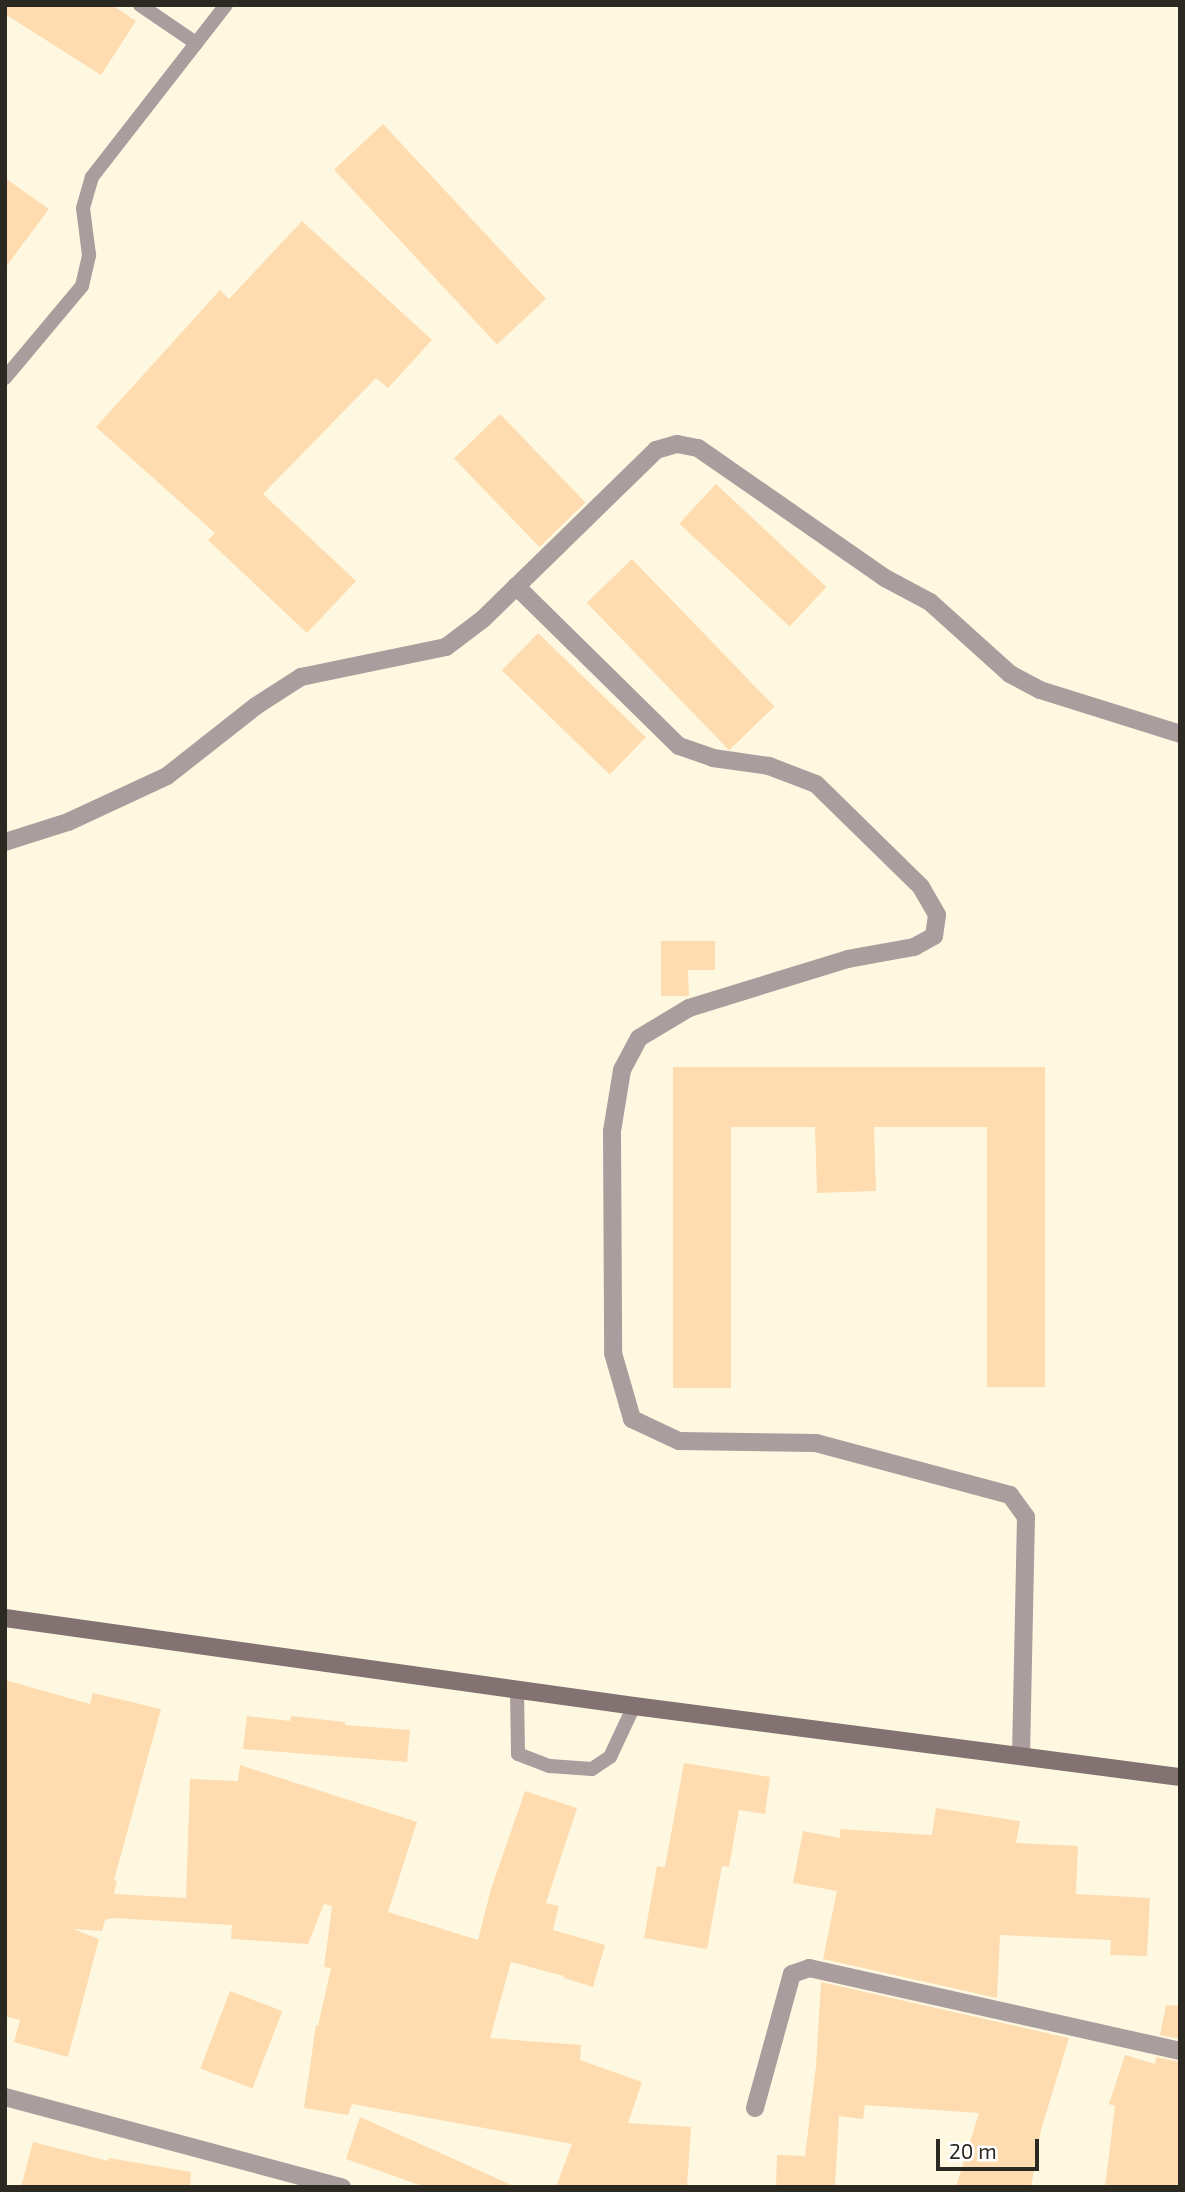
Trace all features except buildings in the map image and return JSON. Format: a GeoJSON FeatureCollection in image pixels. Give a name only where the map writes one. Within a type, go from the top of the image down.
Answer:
{"type":"FeatureCollection","features":[{"type":"Feature","properties":{"kind":"main road"},"geometry":{"type":"LineString","coordinates":[[5,1618],[634,1706],[1180,1777]]}},
{"type":"Feature","properties":{"kind":"street"},"geometry":{"type":"LineString","coordinates":[[5,842],[68,822],[167,776],[256,706],[301,677],[446,647],[483,619],[656,450],[677,444],[698,448],[885,578],[930,602],[1010,674],[1041,690],[1180,734]]}},
{"type":"Feature","properties":{"kind":"street"},"geometry":{"type":"LineString","coordinates":[[516,586],[679,746],[713,758],[769,766],[816,784],[921,887],[937,915],[934,936],[914,947],[848,959],[689,1008],[639,1038],[622,1070],[612,1131],[613,1353],[632,1419],[678,1441],[816,1443],[1010,1495],[1026,1517],[1021,1755]]}},
{"type":"Feature","properties":{"kind":"street"},"geometry":{"type":"LineString","coordinates":[[755,2108],[792,1974],[809,1968],[1180,2050]]}},
{"type":"Feature","properties":{"kind":"street"},"geometry":{"type":"LineString","coordinates":[[5,2096],[342,2187]]}},
{"type":"Feature","properties":{"kind":"lane"},"geometry":{"type":"LineString","coordinates":[[139,5],[196,43]]}},
{"type":"Feature","properties":{"kind":"lane"},"geometry":{"type":"LineString","coordinates":[[5,378],[82,286],[89,255],[83,208],[92,177],[226,5]]}},
{"type":"Feature","properties":{"kind":"lane"},"geometry":{"type":"LineString","coordinates":[[517,1690],[518,1754],[550,1766],[592,1769],[610,1757],[634,1706]]}}]}
